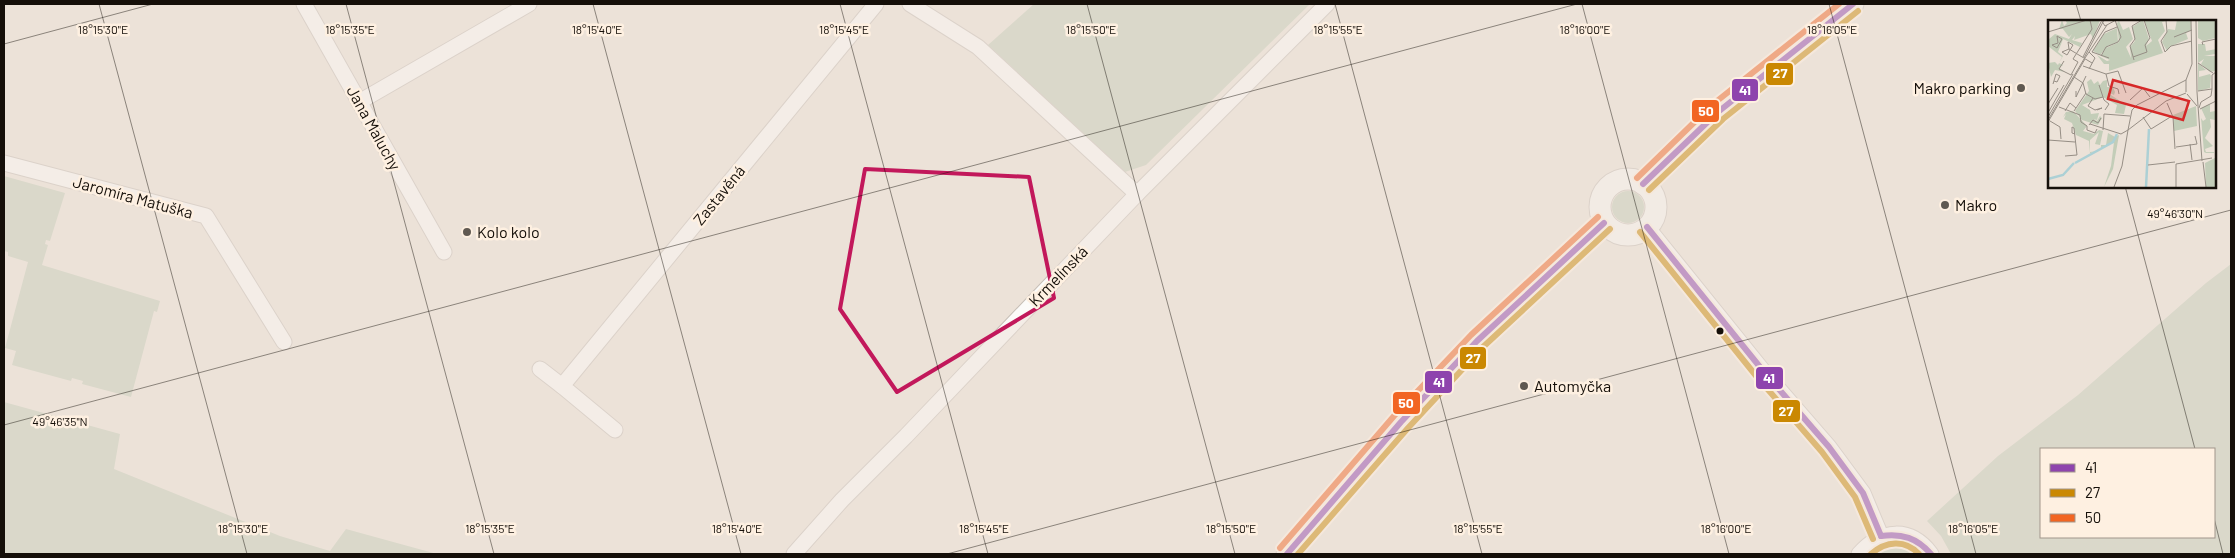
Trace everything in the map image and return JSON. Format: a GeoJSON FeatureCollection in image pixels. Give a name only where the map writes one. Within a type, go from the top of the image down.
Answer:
{"type":"FeatureCollection","features":[{"type":"Feature","properties":{"kind":"main road"},"geometry":{"type":"LineString","coordinates":[[1643,184],[1664,161],[1726,105],[1853,4]]}},
{"type":"Feature","properties":{"kind":"main road"},"geometry":{"type":"LineString","coordinates":[[1622,180],[1633,180],[1643,184],[1651,192],[1656,207],[1653,218],[1647,227],[1638,233],[1622,235],[1612,230],[1604,223],[1600,207],[1602,197],[1608,188],[1622,180]]}},
{"type":"Feature","properties":{"kind":"main road"},"geometry":{"type":"LineString","coordinates":[[1287,554],[1388,436],[1477,341],[1604,223]]}},
{"type":"Feature","properties":{"kind":"street","name":"Jana Maluchy"},"geometry":{"type":"LineString","coordinates":[[304,4],[444,252]]}},
{"type":"Feature","properties":{"kind":"street"},"geometry":{"type":"LineString","coordinates":[[359,102],[529,4]]}},
{"type":"Feature","properties":{"kind":"street","name":"Zastavěná"},"geometry":{"type":"LineString","coordinates":[[562,386],[876,4]]}},
{"type":"Feature","properties":{"kind":"street"},"geometry":{"type":"LineString","coordinates":[[910,4],[978,47],[1137,194]]}},
{"type":"Feature","properties":{"kind":"street","name":"Krmelínská"},"geometry":{"type":"LineString","coordinates":[[794,554],[842,500],[906,436],[1137,194],[1327,4]]}},
{"type":"Feature","properties":{"kind":"street","name":"Jaromíra Matuška"},"geometry":{"type":"LineString","coordinates":[[4,163],[206,216],[284,342]]}},
{"type":"Feature","properties":{"kind":"street"},"geometry":{"type":"LineString","coordinates":[[1647,227],[1764,372],[1829,447],[1863,493],[1881,536]]}},
{"type":"Feature","properties":{"kind":"street"},"geometry":{"type":"LineString","coordinates":[[540,369],[615,430]]}},
{"type":"Feature","properties":{"kind":"street"},"geometry":{"type":"LineString","coordinates":[[1859,554],[1868,543],[1881,536],[1894,534],[1909,536],[1921,543],[1931,554]]}},
{"type":"Feature","properties":{"kind":"highlighted area"},"geometry":{"type":"Polygon","coordinates":[[[865,169],[1029,177],[1054,298],[897,392],[840,309],[865,169]]]}},
{"type":"Feature","properties":{"kind":"green space"},"geometry":{"type":"Polygon","coordinates":[[[1034,4],[1310,4],[1146,165],[1125,172],[988,45],[1034,4]]]}},
{"type":"Feature","properties":{"kind":"green space"},"geometry":{"type":"Polygon","coordinates":[[[4,176],[65,193],[50,241],[46,240],[45,244],[48,245],[42,265],[160,301],[157,312],[154,311],[131,397],[82,384],[83,381],[72,378],[71,381],[12,365],[16,351],[5,348],[28,262],[8,256],[8,252],[4,251],[4,176]]]}},
{"type":"Feature","properties":{"kind":"green space"},"geometry":{"type":"Polygon","coordinates":[[[1628,191],[1634,192],[1639,196],[1643,201],[1643,213],[1639,218],[1634,222],[1628,223],[1622,222],[1617,218],[1613,213],[1612,207],[1613,201],[1617,196],[1622,192],[1628,191]]]}},
{"type":"Feature","properties":{"kind":"green space"},"geometry":{"type":"Polygon","coordinates":[[[2231,264],[2231,554],[1951,554],[1941,536],[1927,521],[1998,456],[2078,395],[2206,283],[2231,264]]]}},
{"type":"Feature","properties":{"kind":"green space"},"geometry":{"type":"Polygon","coordinates":[[[4,402],[120,434],[114,469],[280,536],[330,551],[346,529],[437,554],[4,554],[4,402]]]}},
{"type":"Feature","properties":{"kind":"green space"},"geometry":{"type":"Polygon","coordinates":[[[1897,542],[1907,543],[1922,554],[1871,554],[1883,545],[1897,542]]]}},
{"type":"Feature","properties":{"kind":"transit line","name":"50"},"geometry":{"type":"LineString","coordinates":[[1637,178],[1712,105],[1839,4]]}},
{"type":"Feature","properties":{"kind":"transit line","name":"41"},"geometry":{"type":"LineString","coordinates":[[1643,184],[1718,112],[1853,4]]}},
{"type":"Feature","properties":{"kind":"transit line","name":"27"},"geometry":{"type":"LineString","coordinates":[[1649,190],[1723,119],[1858,11]]}},
{"type":"Feature","properties":{"kind":"transit line","name":"50"},"geometry":{"type":"LineString","coordinates":[[1280,548],[1394,416],[1471,335],[1598,217]]}},
{"type":"Feature","properties":{"kind":"transit line","name":"41"},"geometry":{"type":"LineString","coordinates":[[1287,554],[1401,422],[1477,341],[1604,223]]}},
{"type":"Feature","properties":{"kind":"transit line","name":"41"},"geometry":{"type":"LineString","coordinates":[[1647,227],[1764,372],[1829,447],[1863,493],[1881,536]]}},
{"type":"Feature","properties":{"kind":"transit line","name":"27"},"geometry":{"type":"LineString","coordinates":[[1298,554],[1408,428],[1483,347],[1610,229]]}},
{"type":"Feature","properties":{"kind":"transit line","name":"27"},"geometry":{"type":"LineString","coordinates":[[1640,232],[1757,377],[1822,452],[1855,497],[1873,539]]}},
{"type":"Feature","properties":{"kind":"transit line","name":"41"},"geometry":{"type":"LineString","coordinates":[[1881,536],[1896,535],[1915,540],[1931,554]]}},
{"type":"Feature","properties":{"kind":"transit line","name":"27"},"geometry":{"type":"LineString","coordinates":[[1871,554],[1889,544],[1902,544],[1914,549],[1919,554]]}},
{"type":"Feature","properties":{"kind":"place","name":"Makro parking"},"geometry":{"type":"Point","coordinates":[2021,88]}},
{"type":"Feature","properties":{"kind":"place","name":"Makro"},"geometry":{"type":"Point","coordinates":[1945,205]}},
{"type":"Feature","properties":{"kind":"place","name":"Kolo kolo"},"geometry":{"type":"Point","coordinates":[467,232]}},
{"type":"Feature","properties":{"kind":"place","name":"Automyčka"},"geometry":{"type":"Point","coordinates":[1524,386]}}]}
